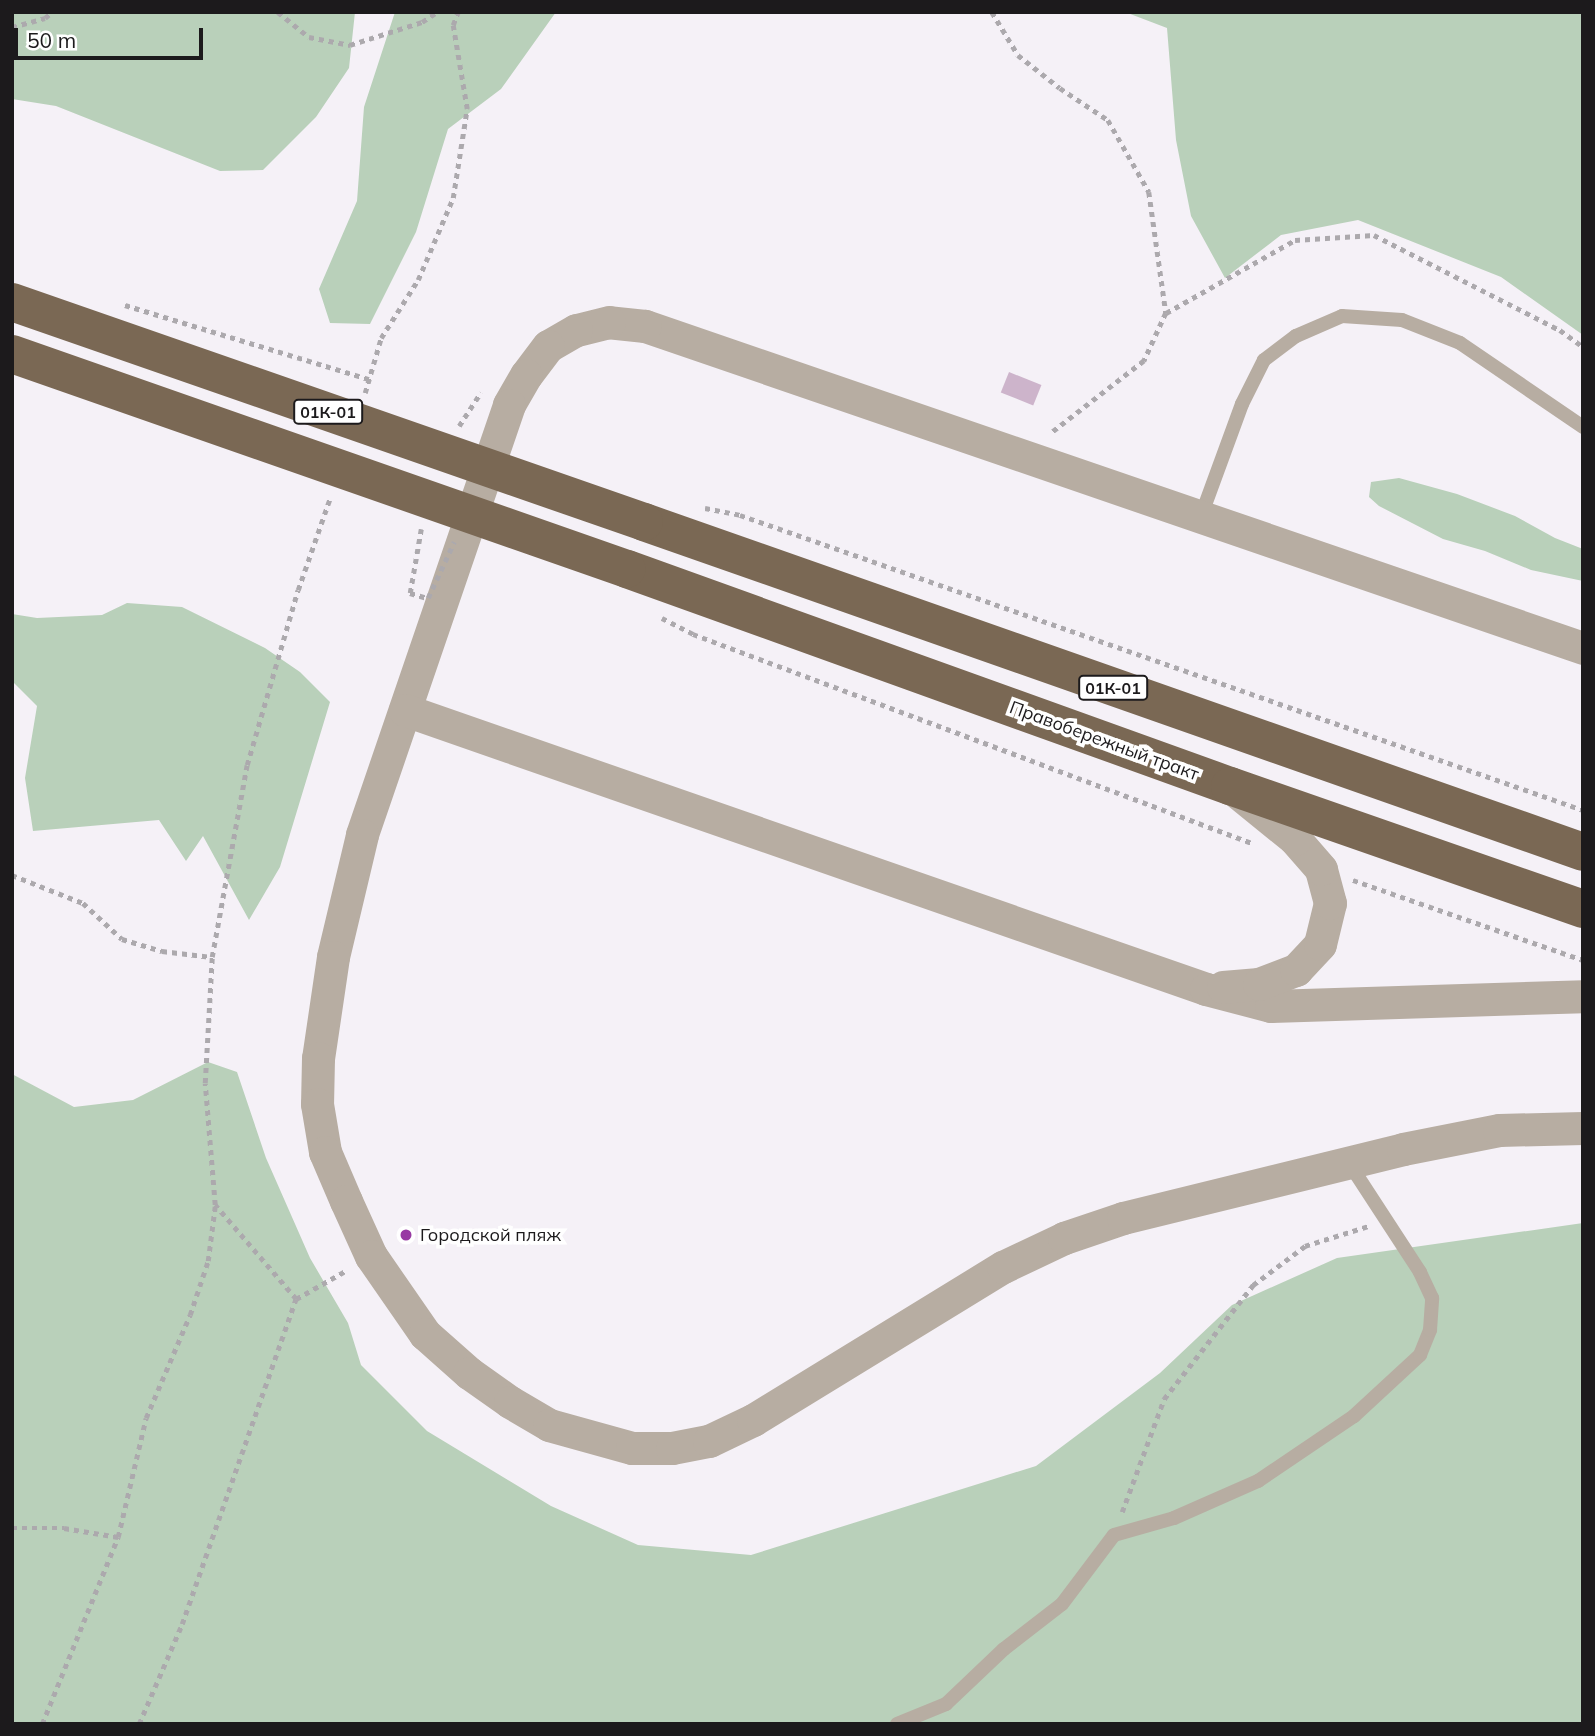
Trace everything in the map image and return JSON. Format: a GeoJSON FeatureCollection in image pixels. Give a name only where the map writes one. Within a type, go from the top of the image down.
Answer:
{"type":"FeatureCollection","features":[{"type":"Feature","properties":{"kind":"highway","name":"01К-01"},"geometry":{"type":"LineString","coordinates":[[12,302],[1583,852]]}},
{"type":"Feature","properties":{"kind":"highway","name":"Правобережный тракт"},"geometry":{"type":"LineString","coordinates":[[12,354],[627,569],[1230,786],[1583,909]]}},
{"type":"Feature","properties":{"kind":"street"},"geometry":{"type":"LineString","coordinates":[[1583,648],[645,326],[609,322],[576,330],[548,346],[526,374],[509,405],[362,835],[332,957],[318,1058],[317,1104],[324,1152],[371,1256],[425,1334],[469,1373],[549,1425],[632,1448],[672,1448],[709,1441],[753,1420],[1003,1267],[1063,1238],[1123,1219],[1349,1163],[1499,1130],[1583,1128]]}},
{"type":"Feature","properties":{"kind":"street"},"geometry":{"type":"LineString","coordinates":[[405,710],[1206,989],[1271,1006],[1583,996]]}},
{"type":"Feature","properties":{"kind":"street"},"geometry":{"type":"LineString","coordinates":[[1206,989],[1259,984],[1296,970],[1320,944],[1330,903],[1321,869],[1295,839],[1230,786]]}},
{"type":"Feature","properties":{"kind":"lane"},"geometry":{"type":"LineString","coordinates":[[1201,516],[1242,404],[1264,360],[1296,336],[1342,316],[1402,320],[1460,343],[1583,427]]}},
{"type":"Feature","properties":{"kind":"lane"},"geometry":{"type":"LineString","coordinates":[[897,1724],[946,1704],[1004,1649],[1062,1604],[1114,1535],[1174,1518],[1258,1481],[1354,1416],[1420,1355],[1430,1330],[1432,1298],[1420,1272],[1349,1163]]}},
{"type":"Feature","properties":{"kind":"path"},"geometry":{"type":"LineString","coordinates":[[12,27],[46,18],[52,12]]}},
{"type":"Feature","properties":{"kind":"path"},"geometry":{"type":"LineString","coordinates":[[278,12],[309,37],[350,45],[422,22],[437,12]]}},
{"type":"Feature","properties":{"kind":"path"},"geometry":{"type":"LineString","coordinates":[[362,402],[381,338],[418,280],[453,198],[467,109],[453,25],[458,12]]}},
{"type":"Feature","properties":{"kind":"path"},"geometry":{"type":"LineString","coordinates":[[992,12],[1018,55],[1060,89],[1108,120],[1143,180],[1149,192],[1166,313],[1144,361],[1024,454]]}},
{"type":"Feature","properties":{"kind":"path"},"geometry":{"type":"LineString","coordinates":[[1166,313],[1295,240],[1374,235],[1560,330],[1583,348]]}},
{"type":"Feature","properties":{"kind":"path"},"geometry":{"type":"LineString","coordinates":[[118,303],[369,379]]}},
{"type":"Feature","properties":{"kind":"path"},"geometry":{"type":"LineString","coordinates":[[454,435],[488,381]]}},
{"type":"Feature","properties":{"kind":"path"},"geometry":{"type":"LineString","coordinates":[[42,1724],[118,1537],[146,1418],[190,1315],[208,1261],[215,1205],[205,1083],[212,957],[247,765],[298,590],[334,486]]}},
{"type":"Feature","properties":{"kind":"path"},"geometry":{"type":"LineString","coordinates":[[702,507],[740,515],[1583,810]]}},
{"type":"Feature","properties":{"kind":"path"},"geometry":{"type":"LineString","coordinates":[[423,519],[410,593],[428,598],[456,538]]}},
{"type":"Feature","properties":{"kind":"path"},"geometry":{"type":"LineString","coordinates":[[650,612],[693,634],[1256,845]]}},
{"type":"Feature","properties":{"kind":"path"},"geometry":{"type":"LineString","coordinates":[[1321,869],[1583,960]]}},
{"type":"Feature","properties":{"kind":"path"},"geometry":{"type":"LineString","coordinates":[[12,875],[83,903],[122,939],[162,951],[212,957]]}},
{"type":"Feature","properties":{"kind":"path"},"geometry":{"type":"LineString","coordinates":[[215,1205],[296,1299]]}},
{"type":"Feature","properties":{"kind":"path"},"geometry":{"type":"LineString","coordinates":[[1114,1535],[1164,1399],[1253,1285],[1305,1246],[1387,1221]]}},
{"type":"Feature","properties":{"kind":"path"},"geometry":{"type":"LineString","coordinates":[[139,1724],[182,1624],[296,1299],[351,1267]]}},
{"type":"Feature","properties":{"kind":"path"},"geometry":{"type":"LineString","coordinates":[[12,1528],[64,1528],[118,1537]]}},
{"type":"Feature","properties":{"kind":"green space"},"geometry":{"type":"Polygon","coordinates":[[[12,12],[355,12],[349,68],[316,117],[263,170],[220,171],[56,106],[12,99],[12,12]]]}},
{"type":"Feature","properties":{"kind":"green space"},"geometry":{"type":"Polygon","coordinates":[[[395,12],[556,12],[501,89],[448,129],[416,232],[370,324],[330,323],[319,289],[357,201],[364,107],[395,12]]]}},
{"type":"Feature","properties":{"kind":"green space"},"geometry":{"type":"Polygon","coordinates":[[[1125,12],[1583,12],[1583,335],[1501,277],[1358,220],[1281,235],[1225,278],[1191,216],[1176,140],[1167,28],[1125,12]]]}},
{"type":"Feature","properties":{"kind":"green space"},"geometry":{"type":"Polygon","coordinates":[[[1399,478],[1457,494],[1515,516],[1555,538],[1583,549],[1583,581],[1531,570],[1485,551],[1443,539],[1379,506],[1369,497],[1371,482],[1399,478]]]}},
{"type":"Feature","properties":{"kind":"green space"},"geometry":{"type":"Polygon","coordinates":[[[127,603],[182,607],[265,648],[300,672],[330,702],[280,867],[249,920],[203,836],[186,861],[159,820],[33,831],[25,778],[37,706],[12,681],[12,614],[37,618],[102,615],[127,603]]]}},
{"type":"Feature","properties":{"kind":"green space"},"geometry":{"type":"Polygon","coordinates":[[[208,1062],[237,1072],[266,1158],[310,1258],[348,1323],[361,1365],[427,1431],[551,1506],[638,1545],[751,1555],[1036,1466],[1160,1373],[1232,1305],[1337,1258],[1583,1223],[1583,1724],[12,1724],[12,1074],[74,1107],[133,1100],[208,1062]]]}},
{"type":"Feature","properties":{"kind":"building"},"geometry":{"type":"Polygon","coordinates":[[[1009,372],[1041,385],[1033,406],[1001,392],[1009,372]]]}},
{"type":"Feature","properties":{"kind":"place","name":"Городской пляж"},"geometry":{"type":"Point","coordinates":[406,1235]}}]}
